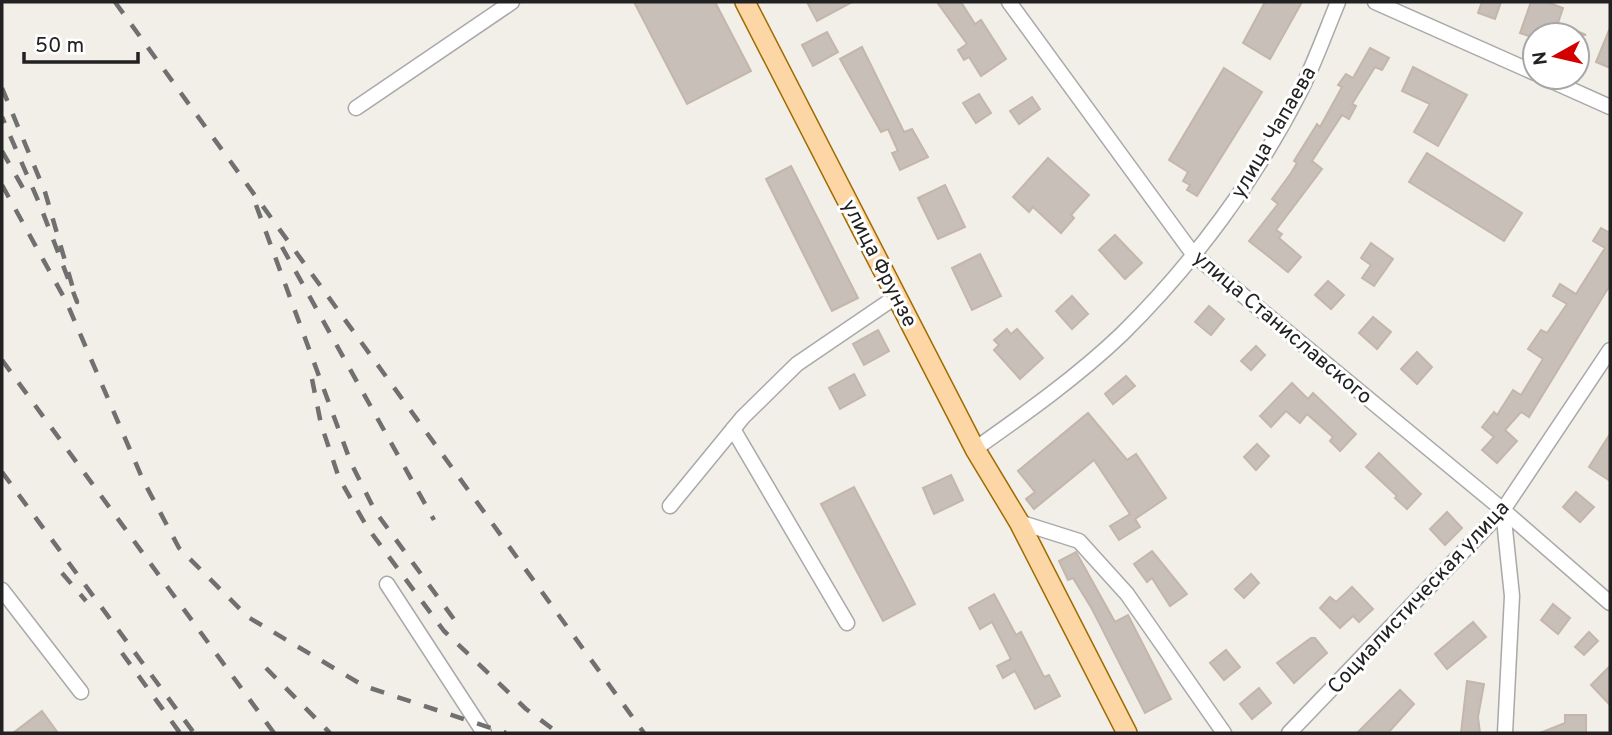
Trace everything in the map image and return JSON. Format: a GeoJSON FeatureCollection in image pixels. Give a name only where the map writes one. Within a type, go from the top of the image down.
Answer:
{"type":"FeatureCollection","features":[{"type":"Feature","properties":{"kind":"main road","name":"улица Фрунзе"},"geometry":{"type":"LineString","coordinates":[[745,2],[975,449],[1019,522],[1126,733]]}},
{"type":"Feature","properties":{"kind":"street"},"geometry":{"type":"LineString","coordinates":[[356,108],[512,2]]}},
{"type":"Feature","properties":{"kind":"street","name":"улица Станиславского"},"geometry":{"type":"LineString","coordinates":[[1009,2],[1193,254],[1503,510],[1610,603]]}},
{"type":"Feature","properties":{"kind":"street","name":"улица Чапаева"},"geometry":{"type":"LineString","coordinates":[[975,449],[1046,399],[1122,333],[1193,254],[1251,177],[1295,101],[1338,2]]}},
{"type":"Feature","properties":{"kind":"street"},"geometry":{"type":"LineString","coordinates":[[1375,2],[1521,67]]}},
{"type":"Feature","properties":{"kind":"street"},"geometry":{"type":"LineString","coordinates":[[1574,91],[1610,107]]}},
{"type":"Feature","properties":{"kind":"street"},"geometry":{"type":"LineString","coordinates":[[670,506],[733,429],[797,365],[897,296]]}},
{"type":"Feature","properties":{"kind":"street","name":"Социалистическая улица"},"geometry":{"type":"LineString","coordinates":[[1289,733],[1503,510],[1610,351]]}},
{"type":"Feature","properties":{"kind":"street"},"geometry":{"type":"LineString","coordinates":[[733,429],[847,623]]}},
{"type":"Feature","properties":{"kind":"street"},"geometry":{"type":"LineString","coordinates":[[1503,510],[1511,596],[1505,733]]}},
{"type":"Feature","properties":{"kind":"street"},"geometry":{"type":"LineString","coordinates":[[1019,522],[1079,541],[1127,594],[1224,733]]}},
{"type":"Feature","properties":{"kind":"street"},"geometry":{"type":"LineString","coordinates":[[387,584],[484,733]]}},
{"type":"Feature","properties":{"kind":"street"},"geometry":{"type":"LineString","coordinates":[[2,590],[81,692]]}},
{"type":"Feature","properties":{"kind":"building"},"geometry":{"type":"Polygon","coordinates":[[[634,2],[715,2],[751,71],[687,104],[634,2]]]}},
{"type":"Feature","properties":{"kind":"building"},"geometry":{"type":"Polygon","coordinates":[[[807,2],[852,2],[817,21],[807,2]]]}},
{"type":"Feature","properties":{"kind":"building"},"geometry":{"type":"Polygon","coordinates":[[[937,2],[961,2],[975,24],[981,20],[1006,59],[981,76],[969,57],[964,60],[958,50],[967,44],[937,2]]]}},
{"type":"Feature","properties":{"kind":"building"},"geometry":{"type":"Polygon","coordinates":[[[1265,2],[1302,2],[1270,59],[1243,43],[1265,2]]]}},
{"type":"Feature","properties":{"kind":"building"},"geometry":{"type":"Polygon","coordinates":[[[1482,2],[1501,2],[1495,19],[1478,13],[1482,2]]]}},
{"type":"Feature","properties":{"kind":"building"},"geometry":{"type":"Polygon","coordinates":[[[1531,2],[1547,2],[1563,8],[1559,21],[1524,21],[1531,2]]]}},
{"type":"Feature","properties":{"kind":"building"},"geometry":{"type":"Polygon","coordinates":[[[1610,28],[1610,68],[1596,62],[1610,28]]]}},
{"type":"Feature","properties":{"kind":"building"},"geometry":{"type":"Polygon","coordinates":[[[827,32],[838,52],[813,66],[802,45],[827,32]]]}},
{"type":"Feature","properties":{"kind":"building"},"geometry":{"type":"Polygon","coordinates":[[[862,47],[904,132],[912,129],[928,157],[900,170],[892,153],[898,151],[888,129],[881,132],[840,59],[862,47]]]}},
{"type":"Feature","properties":{"kind":"building"},"geometry":{"type":"Polygon","coordinates":[[[1370,48],[1389,58],[1382,70],[1375,67],[1352,104],[1356,106],[1349,119],[1342,115],[1312,161],[1322,169],[1276,230],[1282,234],[1279,238],[1301,257],[1288,272],[1249,241],[1278,204],[1272,199],[1297,163],[1294,161],[1317,124],[1320,127],[1342,87],[1338,85],[1346,74],[1353,78],[1370,48]]]}},
{"type":"Feature","properties":{"kind":"building"},"geometry":{"type":"Polygon","coordinates":[[[1413,67],[1467,95],[1438,146],[1414,132],[1430,104],[1402,91],[1413,67]]]}},
{"type":"Feature","properties":{"kind":"building"},"geometry":{"type":"Polygon","coordinates":[[[1224,68],[1262,92],[1197,196],[1187,190],[1190,185],[1183,181],[1188,172],[1169,160],[1224,68]]]}},
{"type":"Feature","properties":{"kind":"building"},"geometry":{"type":"Polygon","coordinates":[[[979,94],[991,113],[976,123],[963,103],[979,94]]]}},
{"type":"Feature","properties":{"kind":"building"},"geometry":{"type":"Polygon","coordinates":[[[1032,97],[1040,109],[1019,124],[1010,111],[1032,97]]]}},
{"type":"Feature","properties":{"kind":"building"},"geometry":{"type":"Polygon","coordinates":[[[1427,153],[1522,213],[1504,241],[1409,182],[1427,153]]]}},
{"type":"Feature","properties":{"kind":"building"},"geometry":{"type":"Polygon","coordinates":[[[1048,158],[1089,195],[1071,215],[1074,218],[1061,233],[1033,207],[1029,212],[1013,197],[1048,158]]]}},
{"type":"Feature","properties":{"kind":"building"},"geometry":{"type":"Polygon","coordinates":[[[791,166],[858,298],[832,311],[766,179],[791,166]]]}},
{"type":"Feature","properties":{"kind":"building"},"geometry":{"type":"Polygon","coordinates":[[[945,185],[965,227],[938,239],[918,198],[945,185]]]}},
{"type":"Feature","properties":{"kind":"building"},"geometry":{"type":"Polygon","coordinates":[[[1601,228],[1610,233],[1610,285],[1529,417],[1521,412],[1505,430],[1517,441],[1497,463],[1482,450],[1494,437],[1482,427],[1494,412],[1497,415],[1513,390],[1521,395],[1543,359],[1528,349],[1541,330],[1547,333],[1567,304],[1553,296],[1560,284],[1576,294],[1605,248],[1593,241],[1601,228]]]}},
{"type":"Feature","properties":{"kind":"building"},"geometry":{"type":"Polygon","coordinates":[[[1115,235],[1142,263],[1125,279],[1099,250],[1115,235]]]}},
{"type":"Feature","properties":{"kind":"building"},"geometry":{"type":"Polygon","coordinates":[[[1371,243],[1393,259],[1374,286],[1362,278],[1371,265],[1361,258],[1371,243]]]}},
{"type":"Feature","properties":{"kind":"building"},"geometry":{"type":"Polygon","coordinates":[[[980,254],[1001,296],[972,310],[952,268],[980,254]]]}},
{"type":"Feature","properties":{"kind":"building"},"geometry":{"type":"Polygon","coordinates":[[[1328,281],[1344,295],[1331,309],[1315,295],[1328,281]]]}},
{"type":"Feature","properties":{"kind":"building"},"geometry":{"type":"Polygon","coordinates":[[[1072,296],[1088,314],[1072,329],[1056,311],[1072,296]]]}},
{"type":"Feature","properties":{"kind":"building"},"geometry":{"type":"Polygon","coordinates":[[[1209,306],[1224,319],[1211,335],[1195,322],[1209,306]]]}},
{"type":"Feature","properties":{"kind":"building"},"geometry":{"type":"Polygon","coordinates":[[[1373,317],[1391,332],[1377,349],[1359,333],[1373,317]]]}},
{"type":"Feature","properties":{"kind":"building"},"geometry":{"type":"Polygon","coordinates":[[[1007,329],[1011,334],[1017,329],[1043,358],[1020,379],[994,350],[999,345],[994,340],[1007,329]]]}},
{"type":"Feature","properties":{"kind":"building"},"geometry":{"type":"Polygon","coordinates":[[[878,330],[889,351],[864,365],[853,344],[878,330]]]}},
{"type":"Feature","properties":{"kind":"building"},"geometry":{"type":"Polygon","coordinates":[[[1256,346],[1265,355],[1251,370],[1241,361],[1256,346]]]}},
{"type":"Feature","properties":{"kind":"building"},"geometry":{"type":"Polygon","coordinates":[[[1417,352],[1432,367],[1417,384],[1401,369],[1417,352]]]}},
{"type":"Feature","properties":{"kind":"building"},"geometry":{"type":"Polygon","coordinates":[[[854,374],[865,395],[840,409],[829,388],[854,374]]]}},
{"type":"Feature","properties":{"kind":"building"},"geometry":{"type":"Polygon","coordinates":[[[1126,376],[1135,386],[1113,404],[1105,394],[1126,376]]]}},
{"type":"Feature","properties":{"kind":"building"},"geometry":{"type":"Polygon","coordinates":[[[1292,383],[1308,399],[1313,393],[1356,434],[1340,451],[1330,441],[1333,437],[1307,414],[1300,423],[1286,411],[1271,427],[1260,416],[1292,383]]]}},
{"type":"Feature","properties":{"kind":"building"},"geometry":{"type":"Polygon","coordinates":[[[1088,413],[1127,460],[1136,454],[1166,498],[1135,519],[1140,527],[1119,540],[1110,526],[1130,514],[1094,460],[1034,509],[1026,499],[1035,492],[1018,471],[1088,413]]]}},
{"type":"Feature","properties":{"kind":"building"},"geometry":{"type":"Polygon","coordinates":[[[1610,434],[1610,481],[1589,467],[1610,434]]]}},
{"type":"Feature","properties":{"kind":"building"},"geometry":{"type":"Polygon","coordinates":[[[1257,444],[1269,456],[1256,470],[1244,457],[1257,444]]]}},
{"type":"Feature","properties":{"kind":"building"},"geometry":{"type":"Polygon","coordinates":[[[1379,453],[1421,494],[1407,509],[1366,467],[1379,453]]]}},
{"type":"Feature","properties":{"kind":"building"},"geometry":{"type":"Polygon","coordinates":[[[951,475],[963,500],[934,514],[923,488],[951,475]]]}},
{"type":"Feature","properties":{"kind":"building"},"geometry":{"type":"Polygon","coordinates":[[[854,487],[915,604],[883,621],[821,504],[854,487]]]}},
{"type":"Feature","properties":{"kind":"building"},"geometry":{"type":"Polygon","coordinates":[[[1576,492],[1594,507],[1580,522],[1563,507],[1576,492]]]}},
{"type":"Feature","properties":{"kind":"building"},"geometry":{"type":"Polygon","coordinates":[[[1447,512],[1462,528],[1445,545],[1430,529],[1447,512]]]}},
{"type":"Feature","properties":{"kind":"building"},"geometry":{"type":"Polygon","coordinates":[[[1152,551],[1187,594],[1170,606],[1152,578],[1147,582],[1134,564],[1152,551]]]}},
{"type":"Feature","properties":{"kind":"building"},"geometry":{"type":"Polygon","coordinates":[[[1076,552],[1115,622],[1128,615],[1171,699],[1145,713],[1092,609],[1073,578],[1068,580],[1059,561],[1076,552]]]}},
{"type":"Feature","properties":{"kind":"building"},"geometry":{"type":"Polygon","coordinates":[[[1251,574],[1259,583],[1244,598],[1235,589],[1251,574]]]}},
{"type":"Feature","properties":{"kind":"building"},"geometry":{"type":"Polygon","coordinates":[[[1352,587],[1373,609],[1359,622],[1353,616],[1340,628],[1320,608],[1330,597],[1336,602],[1352,587]]]}},
{"type":"Feature","properties":{"kind":"building"},"geometry":{"type":"Polygon","coordinates":[[[994,594],[1016,635],[1021,632],[1044,677],[1049,675],[1060,696],[1035,709],[1015,671],[1003,678],[997,666],[1011,659],[992,622],[980,629],[969,608],[994,594]]]}},
{"type":"Feature","properties":{"kind":"building"},"geometry":{"type":"Polygon","coordinates":[[[1553,604],[1570,618],[1558,634],[1541,620],[1553,604]]]}},
{"type":"Feature","properties":{"kind":"building"},"geometry":{"type":"Polygon","coordinates":[[[1473,622],[1486,637],[1447,669],[1435,654],[1473,622]]]}},
{"type":"Feature","properties":{"kind":"building"},"geometry":{"type":"Polygon","coordinates":[[[1589,632],[1598,641],[1584,655],[1575,647],[1589,632]]]}},
{"type":"Feature","properties":{"kind":"building"},"geometry":{"type":"Polygon","coordinates":[[[1311,638],[1315,638],[1327,653],[1294,683],[1277,663],[1311,638]]]}},
{"type":"Feature","properties":{"kind":"building"},"geometry":{"type":"Polygon","coordinates":[[[1226,650],[1240,667],[1224,680],[1210,663],[1226,650]]]}},
{"type":"Feature","properties":{"kind":"building"},"geometry":{"type":"Polygon","coordinates":[[[1610,666],[1610,705],[1591,685],[1610,666]]]}},
{"type":"Feature","properties":{"kind":"building"},"geometry":{"type":"Polygon","coordinates":[[[1467,681],[1484,684],[1478,717],[1480,733],[1461,733],[1467,681]]]}},
{"type":"Feature","properties":{"kind":"building"},"geometry":{"type":"Polygon","coordinates":[[[1259,688],[1271,703],[1252,719],[1240,704],[1259,688]]]}},
{"type":"Feature","properties":{"kind":"building"},"geometry":{"type":"Polygon","coordinates":[[[1400,690],[1414,704],[1388,733],[1357,733],[1400,690]]]}},
{"type":"Feature","properties":{"kind":"building"},"geometry":{"type":"Polygon","coordinates":[[[42,711],[58,733],[13,733],[42,711]]]}},
{"type":"Feature","properties":{"kind":"building"},"geometry":{"type":"Polygon","coordinates":[[[1565,715],[1586,715],[1586,733],[1540,733],[1565,723],[1565,715]]]}},
{"type":"Feature","properties":{"kind":"railway"},"geometry":{"type":"LineString","coordinates":[[115,2],[644,733]]}},
{"type":"Feature","properties":{"kind":"railway"},"geometry":{"type":"LineString","coordinates":[[2,88],[45,192],[77,302],[40,205],[2,117]]}},
{"type":"Feature","properties":{"kind":"railway"},"geometry":{"type":"LineString","coordinates":[[2,151],[27,195]]}},
{"type":"Feature","properties":{"kind":"railway"},"geometry":{"type":"LineString","coordinates":[[2,185],[66,301],[143,480],[179,548],[248,617],[364,686],[506,733]]}},
{"type":"Feature","properties":{"kind":"railway"},"geometry":{"type":"LineString","coordinates":[[256,205],[351,463],[375,511],[456,622]]}},
{"type":"Feature","properties":{"kind":"railway"},"geometry":{"type":"LineString","coordinates":[[282,247],[434,520]]}},
{"type":"Feature","properties":{"kind":"railway"},"geometry":{"type":"LineString","coordinates":[[2,360],[274,733]]}},
{"type":"Feature","properties":{"kind":"railway"},"geometry":{"type":"LineString","coordinates":[[312,379],[321,424],[339,478],[367,527],[444,631],[526,709],[558,733]]}},
{"type":"Feature","properties":{"kind":"railway"},"geometry":{"type":"LineString","coordinates":[[2,472],[194,733]]}},
{"type":"Feature","properties":{"kind":"railway"},"geometry":{"type":"LineString","coordinates":[[62,573],[86,601]]}},
{"type":"Feature","properties":{"kind":"railway"},"geometry":{"type":"LineString","coordinates":[[122,653],[180,733]]}},
{"type":"Feature","properties":{"kind":"railway"},"geometry":{"type":"LineString","coordinates":[[266,668],[330,733]]}}]}
